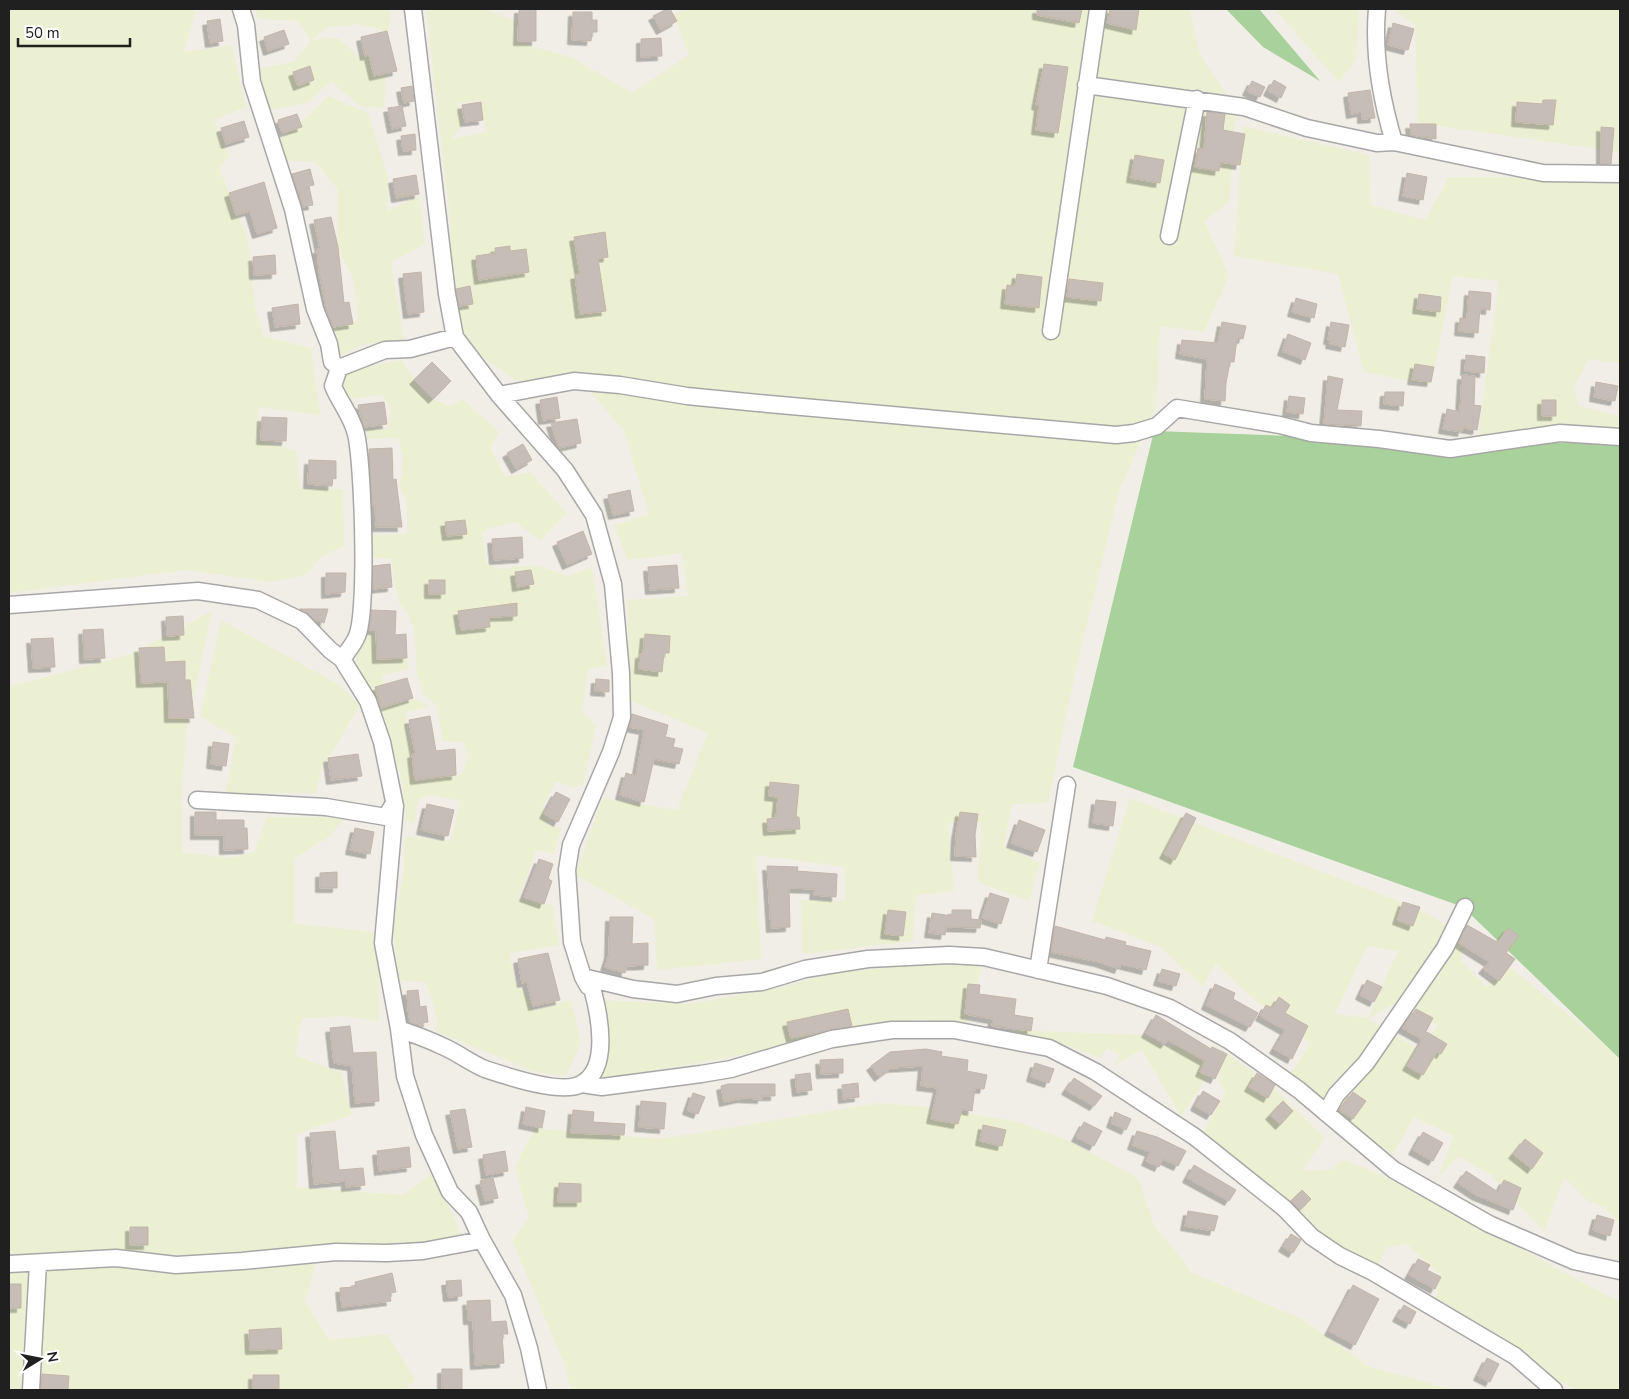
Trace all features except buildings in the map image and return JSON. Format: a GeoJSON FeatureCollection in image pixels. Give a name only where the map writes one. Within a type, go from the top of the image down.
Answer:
{"type":"FeatureCollection","features":[{"type":"Feature","properties":{"kind":"street"},"geometry":{"type":"LineString","coordinates":[[241,9],[246,25],[252,82],[293,209],[315,308],[329,344],[332,362],[339,368]]}},
{"type":"Feature","properties":{"kind":"street"},"geometry":{"type":"LineString","coordinates":[[413,9],[446,294],[455,336],[499,395],[565,470],[594,516],[613,584],[621,673],[622,718],[612,752],[571,845],[567,870],[572,942],[584,977],[588,986],[592,988],[596,1001],[601,1046],[597,1064],[582,1084]]}},
{"type":"Feature","properties":{"kind":"street"},"geometry":{"type":"LineString","coordinates":[[1051,331],[1098,9]]}},
{"type":"Feature","properties":{"kind":"street"},"geometry":{"type":"LineString","coordinates":[[1377,9],[1378,68],[1386,117],[1394,142]]}},
{"type":"Feature","properties":{"kind":"street"},"geometry":{"type":"LineString","coordinates":[[1086,85],[1244,107],[1307,128],[1377,144],[1394,142],[1544,173],[1620,174]]}},
{"type":"Feature","properties":{"kind":"street"},"geometry":{"type":"LineString","coordinates":[[1169,236],[1197,99]]}},
{"type":"Feature","properties":{"kind":"street"},"geometry":{"type":"LineString","coordinates":[[339,368],[385,350],[410,349],[455,336]]}},
{"type":"Feature","properties":{"kind":"street"},"geometry":{"type":"LineString","coordinates":[[339,368],[334,386],[337,396],[351,418],[357,436],[363,549],[363,598],[358,636],[342,659]]}},
{"type":"Feature","properties":{"kind":"street"},"geometry":{"type":"LineString","coordinates":[[499,395],[574,381],[620,385],[687,396],[1116,435],[1134,433],[1157,426],[1177,408],[1280,425],[1311,433],[1379,439],[1450,449],[1560,433],[1620,437]]}},
{"type":"Feature","properties":{"kind":"street"},"geometry":{"type":"LineString","coordinates":[[9,605],[198,591],[258,600],[302,621],[330,650],[342,659],[368,701],[382,742],[394,803],[383,943],[399,1028],[404,1076],[424,1135],[450,1192],[469,1212],[482,1240],[513,1295],[529,1348],[538,1390]]}},
{"type":"Feature","properties":{"kind":"street"},"geometry":{"type":"LineString","coordinates":[[1038,970],[1067,785]]}},
{"type":"Feature","properties":{"kind":"street"},"geometry":{"type":"LineString","coordinates":[[197,800],[326,807],[386,816],[394,803]]}},
{"type":"Feature","properties":{"kind":"street"},"geometry":{"type":"LineString","coordinates":[[1326,1113],[1336,1095],[1366,1063],[1445,948],[1465,907]]}},
{"type":"Feature","properties":{"kind":"street"},"geometry":{"type":"LineString","coordinates":[[584,977],[633,989],[677,994],[716,986],[762,982],[805,969],[868,959],[958,956],[984,957],[1107,986],[1170,1008],[1230,1041],[1299,1090],[1394,1170],[1489,1224],[1574,1261],[1620,1271]]}},
{"type":"Feature","properties":{"kind":"street"},"geometry":{"type":"LineString","coordinates":[[399,1028],[442,1046],[485,1068],[511,1076],[566,1088],[582,1084],[602,1087],[731,1069],[832,1039],[892,1030],[954,1030],[1049,1048],[1096,1072],[1195,1137],[1284,1208],[1312,1237],[1340,1256],[1373,1272],[1515,1356],[1554,1390]]}},
{"type":"Feature","properties":{"kind":"street"},"geometry":{"type":"LineString","coordinates":[[9,1264],[116,1258],[176,1264],[242,1261],[336,1252],[387,1253],[423,1250],[482,1240]]}},
{"type":"Feature","properties":{"kind":"street"},"geometry":{"type":"LineString","coordinates":[[31,1390],[38,1263]]}},
{"type":"Feature","properties":{"kind":"green space"},"geometry":{"type":"Polygon","coordinates":[[[9,9],[196,9],[184,52],[232,45],[246,107],[214,120],[229,156],[219,168],[248,241],[255,307],[263,336],[311,348],[320,415],[258,407],[258,439],[296,451],[300,488],[343,489],[344,546],[321,557],[306,575],[271,582],[186,570],[9,593],[9,9]]]}},
{"type":"Feature","properties":{"kind":"green space"},"geometry":{"type":"Polygon","coordinates":[[[255,9],[390,9],[384,108],[360,106],[331,81],[307,103],[261,112],[257,69],[293,62],[311,40],[298,21],[258,19],[255,9]],[[357,24],[325,28],[312,40],[338,38],[359,57],[387,49],[381,29],[357,24]]]}},
{"type":"Feature","properties":{"kind":"green space"},"geometry":{"type":"Polygon","coordinates":[[[426,9],[484,9],[515,21],[515,41],[573,58],[632,93],[689,55],[673,14],[687,9],[1190,9],[1200,55],[1236,109],[1229,202],[1204,221],[1229,275],[1204,332],[1160,326],[1156,407],[1119,491],[1076,669],[1048,803],[1012,804],[1004,846],[1040,863],[1029,901],[978,882],[981,822],[948,823],[954,891],[916,895],[913,941],[803,954],[801,900],[845,901],[845,867],[756,855],[761,959],[657,970],[654,919],[575,875],[603,798],[677,810],[708,733],[631,701],[627,600],[688,596],[682,553],[628,560],[614,525],[649,514],[624,431],[583,383],[515,380],[455,337],[450,217],[426,9]],[[481,100],[459,103],[463,123],[452,139],[486,132],[481,100]]]}},
{"type":"Feature","properties":{"kind":"green space"},"geometry":{"type":"Polygon","coordinates":[[[1226,9],[1259,9],[1320,81],[1263,47],[1226,9]]]}},
{"type":"Feature","properties":{"kind":"green space"},"geometry":{"type":"Polygon","coordinates":[[[1274,9],[1359,9],[1356,59],[1339,82],[1274,9]]]}},
{"type":"Feature","properties":{"kind":"green space"},"geometry":{"type":"Polygon","coordinates":[[[1392,9],[1620,9],[1620,152],[1418,123],[1415,25],[1392,9]]]}},
{"type":"Feature","properties":{"kind":"green space"},"geometry":{"type":"Polygon","coordinates":[[[328,96],[368,113],[388,177],[387,212],[419,196],[425,244],[391,262],[404,341],[364,344],[331,360],[328,329],[358,320],[354,282],[338,247],[338,190],[315,162],[283,160],[277,142],[328,96]]]}},
{"type":"Feature","properties":{"kind":"green space"},"geometry":{"type":"Polygon","coordinates":[[[1243,126],[1369,155],[1371,205],[1425,220],[1449,177],[1620,177],[1620,363],[1589,359],[1574,387],[1579,406],[1620,416],[1620,439],[1478,437],[1499,281],[1453,276],[1431,385],[1364,372],[1338,274],[1234,256],[1243,126]]]}},
{"type":"Feature","properties":{"kind":"green space"},"geometry":{"type":"Polygon","coordinates":[[[401,360],[427,397],[450,406],[463,399],[499,432],[491,448],[505,477],[530,472],[567,513],[540,541],[516,522],[490,528],[482,533],[486,564],[500,569],[536,565],[568,576],[592,567],[607,666],[588,669],[582,711],[596,725],[583,785],[572,788],[556,781],[542,808],[548,811],[548,826],[561,828],[554,854],[536,850],[519,899],[553,905],[559,945],[509,953],[517,988],[524,989],[534,1011],[571,999],[581,1043],[566,1076],[536,1072],[435,1031],[437,1021],[434,1005],[425,982],[399,980],[393,927],[404,872],[404,836],[451,841],[460,801],[430,795],[419,798],[414,824],[406,820],[403,786],[383,712],[355,669],[359,638],[364,628],[374,634],[380,654],[406,656],[409,669],[382,675],[389,705],[416,699],[429,706],[405,713],[409,742],[421,745],[427,778],[461,775],[468,758],[464,742],[442,741],[442,731],[436,705],[424,695],[417,674],[414,629],[408,613],[399,603],[391,559],[368,557],[367,535],[407,534],[407,503],[399,485],[403,473],[402,453],[398,438],[367,439],[367,428],[388,429],[391,408],[382,395],[345,399],[335,372],[401,360]]]}},
{"type":"Feature","properties":{"kind":"green space"},"geometry":{"type":"Polygon","coordinates":[[[1154,431],[1489,443],[1620,443],[1620,1059],[1463,907],[1073,767],[1154,431]]]}},
{"type":"Feature","properties":{"kind":"green space"},"geometry":{"type":"Polygon","coordinates":[[[212,611],[187,726],[181,799],[182,852],[232,858],[254,852],[267,817],[345,817],[330,836],[294,859],[294,923],[379,933],[379,1022],[344,1016],[302,1018],[295,1055],[341,1073],[352,1115],[297,1134],[297,1187],[403,1195],[433,1173],[463,1238],[398,1246],[320,1249],[305,1301],[329,1340],[387,1334],[415,1379],[405,1390],[9,1390],[9,685],[24,683],[131,654],[212,611]]]}},
{"type":"Feature","properties":{"kind":"green space"},"geometry":{"type":"Polygon","coordinates":[[[221,620],[340,685],[360,706],[321,770],[316,793],[225,794],[236,738],[200,716],[221,620]]]}},
{"type":"Feature","properties":{"kind":"green space"},"geometry":{"type":"Polygon","coordinates":[[[1130,798],[1417,908],[1468,938],[1460,960],[1487,987],[1506,964],[1609,1048],[1620,1061],[1620,1223],[1605,1208],[1588,1201],[1564,1177],[1544,1232],[1491,1175],[1458,1156],[1437,1179],[1454,1136],[1414,1117],[1393,1154],[1346,1124],[1291,1073],[1310,1044],[1281,1012],[1259,1004],[1216,963],[1202,987],[1161,947],[1092,921],[1130,798]],[[1367,946],[1335,1014],[1368,1018],[1398,951],[1367,946]],[[1404,998],[1368,1019],[1416,1048],[1438,1026],[1404,998]]]}},
{"type":"Feature","properties":{"kind":"green space"},"geometry":{"type":"Polygon","coordinates":[[[984,957],[968,1025],[917,1019],[850,1031],[726,1058],[597,1080],[599,1000],[688,1004],[783,987],[828,974],[984,957]]]}},
{"type":"Feature","properties":{"kind":"green space"},"geometry":{"type":"Polygon","coordinates":[[[1007,1030],[1143,1035],[1164,1046],[1214,1047],[1208,1076],[1181,1116],[1142,1050],[1114,1066],[1120,1055],[1107,1048],[1101,1058],[1053,1040],[1007,1030]]]}},
{"type":"Feature","properties":{"kind":"green space"},"geometry":{"type":"Polygon","coordinates":[[[1222,1050],[1271,1086],[1325,1138],[1302,1171],[1329,1170],[1344,1160],[1375,1172],[1620,1302],[1620,1390],[1576,1390],[1537,1368],[1500,1335],[1436,1301],[1440,1274],[1407,1244],[1386,1248],[1378,1265],[1347,1250],[1320,1233],[1204,1131],[1226,1092],[1219,1081],[1222,1050]]]}},
{"type":"Feature","properties":{"kind":"green space"},"geometry":{"type":"Polygon","coordinates":[[[879,1103],[935,1108],[1019,1122],[1067,1140],[1138,1178],[1154,1225],[1193,1273],[1302,1319],[1370,1367],[1455,1390],[571,1390],[564,1363],[512,1240],[529,1218],[515,1167],[535,1128],[661,1139],[879,1103]]]}}]}
